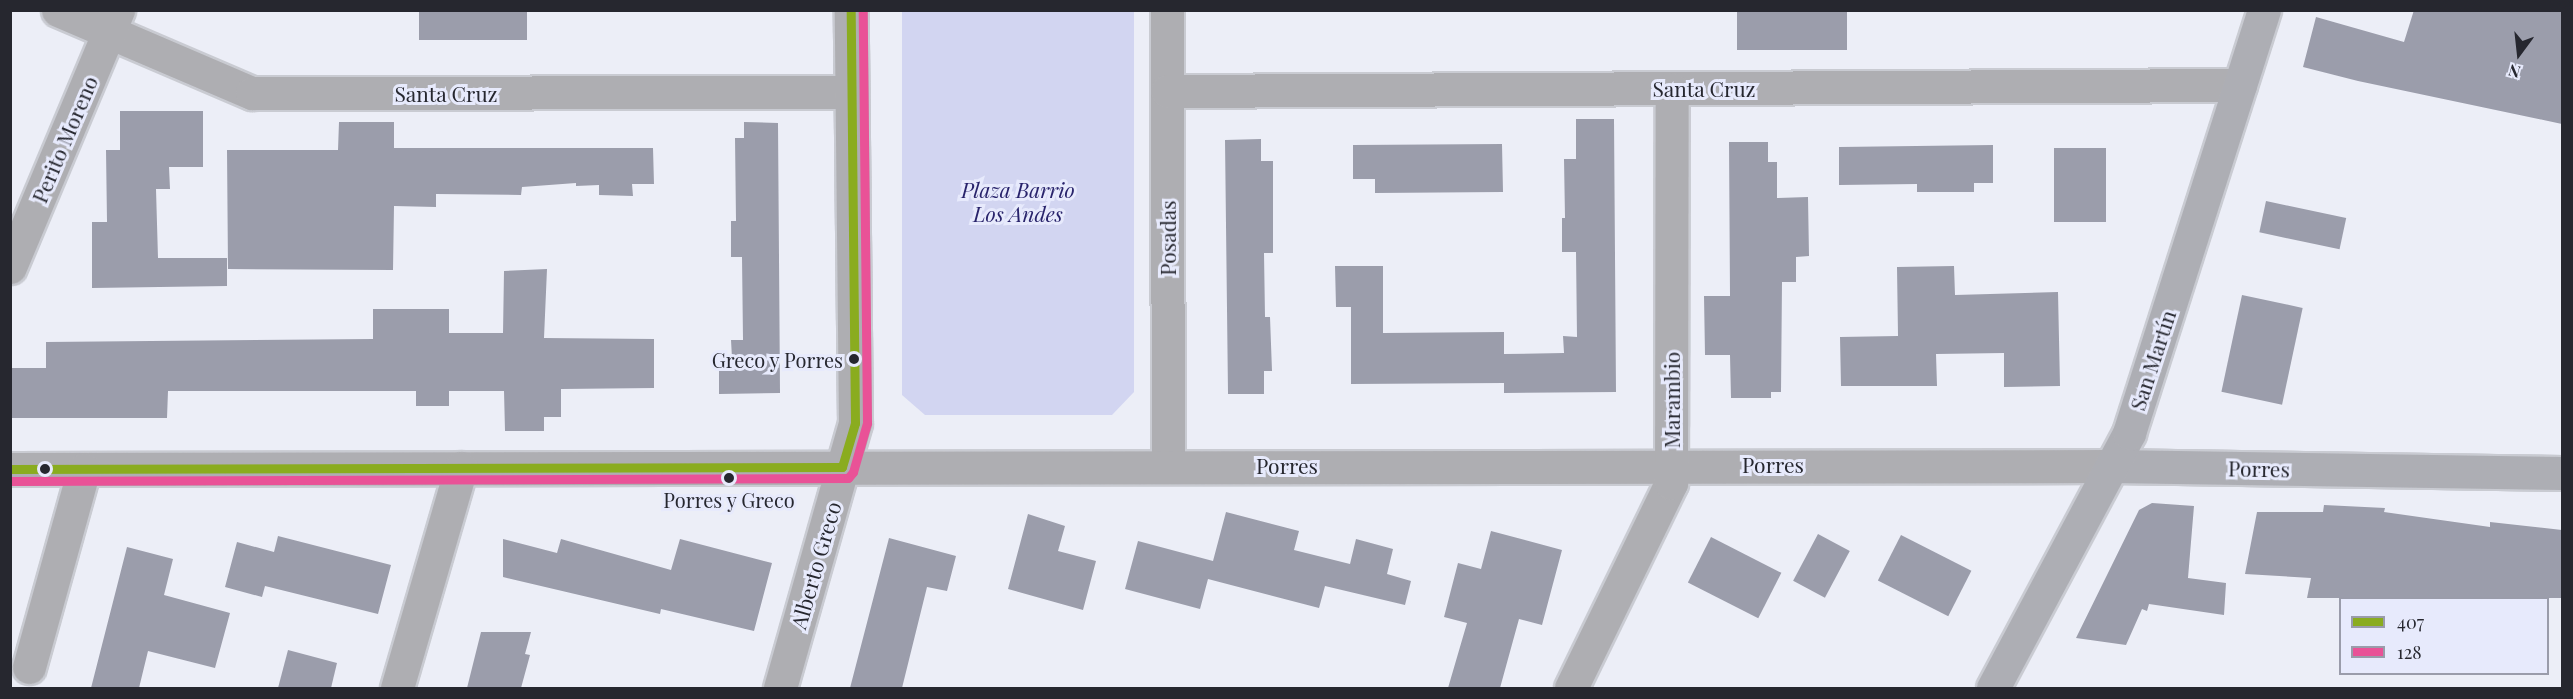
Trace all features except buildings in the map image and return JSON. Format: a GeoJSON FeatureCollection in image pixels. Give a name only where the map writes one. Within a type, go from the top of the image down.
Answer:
{"type":"FeatureCollection","features":[{"type":"Feature","properties":{"kind":"street","name":"Santa Cruz"},"geometry":{"type":"LineString","coordinates":[[58,10],[114,21],[252,93],[851,92]]}},
{"type":"Feature","properties":{"kind":"street","name":"Alberto Greco"},"geometry":{"type":"LineString","coordinates":[[780,688],[855,423],[851,10]]}},
{"type":"Feature","properties":{"kind":"street","name":"Posadas"},"geometry":{"type":"LineString","coordinates":[[1167,10],[1168,466]]}},
{"type":"Feature","properties":{"kind":"street","name":"San Martín"},"geometry":{"type":"LineString","coordinates":[[1993,688],[2129,434],[2264,10]]}},
{"type":"Feature","properties":{"kind":"street","name":"Perito Moreno"},"geometry":{"type":"LineString","coordinates":[[10,267],[114,21]]}},
{"type":"Feature","properties":{"kind":"street","name":"Santa Cruz"},"geometry":{"type":"LineString","coordinates":[[1167,91],[2240,85]]}},
{"type":"Feature","properties":{"kind":"street","name":"Marambio"},"geometry":{"type":"LineString","coordinates":[[1571,688],[1671,483],[1672,89]]}},
{"type":"Feature","properties":{"kind":"street","name":"Porres"},"geometry":{"type":"LineString","coordinates":[[10,469],[1671,464],[2112,466],[2562,473]]}},
{"type":"Feature","properties":{"kind":"street"},"geometry":{"type":"LineString","coordinates":[[397,688],[461,468]]}},
{"type":"Feature","properties":{"kind":"street"},"geometry":{"type":"LineString","coordinates":[[29,667],[84,469]]}},
{"type":"Feature","properties":{"kind":"green space","name":"Plaza Barrio Los Andes"},"geometry":{"type":"Polygon","coordinates":[[[902,11],[1134,11],[1134,392],[1112,415],[925,415],[902,395],[902,11]]]}},
{"type":"Feature","properties":{"kind":"transit line","name":"407"},"geometry":{"type":"LineString","coordinates":[[10,469],[842,467],[855,423],[851,10]]}},
{"type":"Feature","properties":{"kind":"transit line","name":"128"},"geometry":{"type":"LineString","coordinates":[[10,481],[848,478],[853,472],[867,423],[863,10]]}},
{"type":"Feature","properties":{"kind":"place","name":"Greco y Porres"},"geometry":{"type":"Point","coordinates":[854,359]}},
{"type":"Feature","properties":{"kind":"place","name":"Porres y Greco"},"geometry":{"type":"Point","coordinates":[729,478]}}]}
